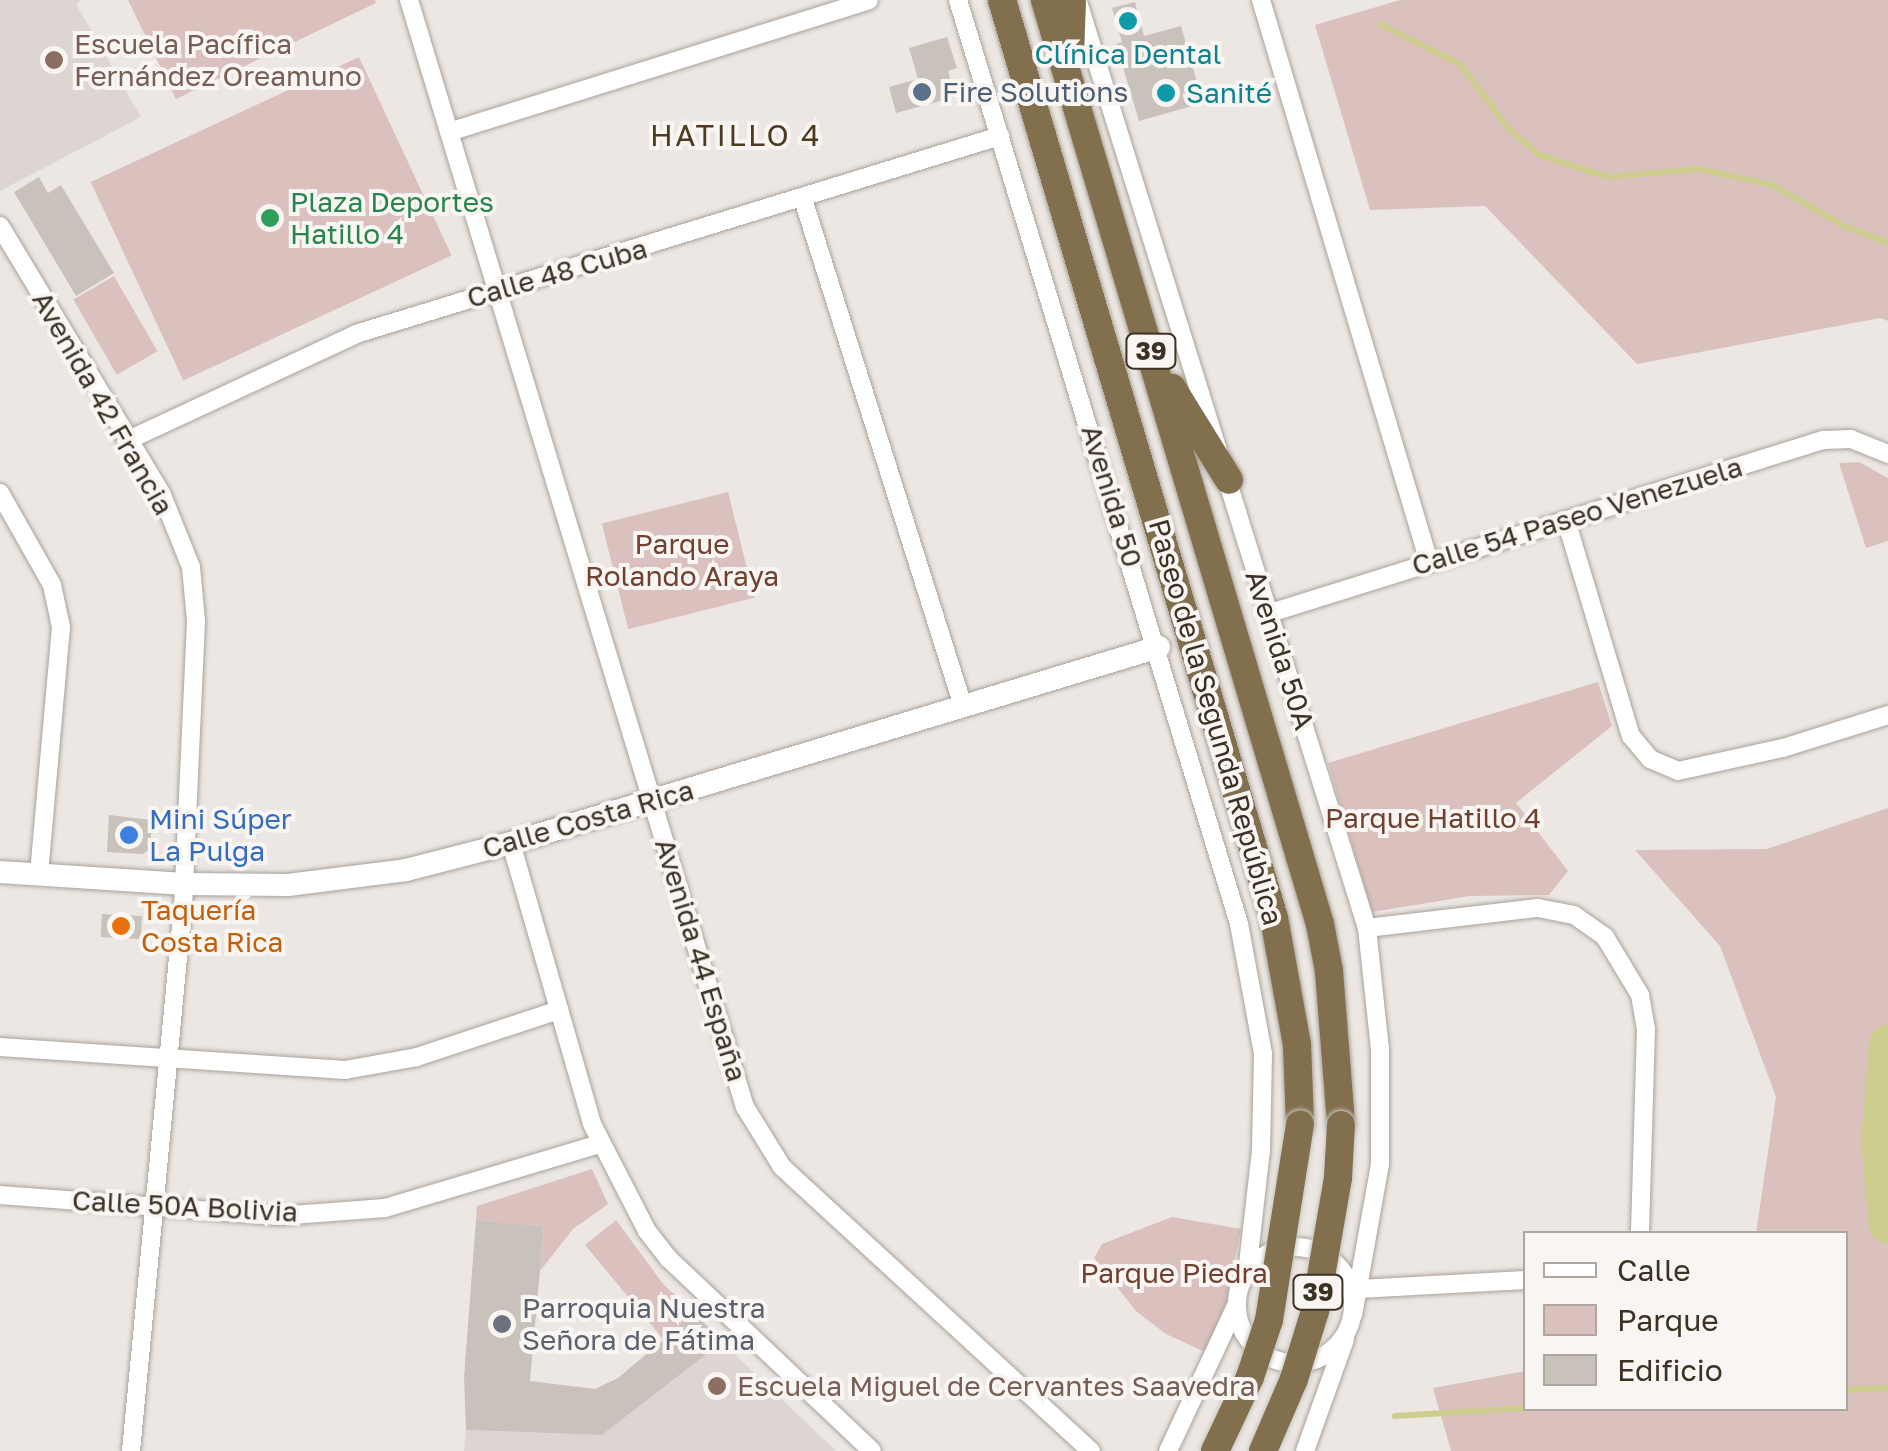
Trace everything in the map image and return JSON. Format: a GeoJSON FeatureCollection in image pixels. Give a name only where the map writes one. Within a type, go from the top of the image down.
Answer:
{"type":"FeatureCollection","features":[{"type":"Feature","properties":{"kind":"highway","name":"Paseo de la Segunda República"},"geometry":{"type":"LineString","coordinates":[[1002,0],[1274,918],[1298,1045],[1300,1124],[1269,1320],[1250,1377],[1216,1451]]}},
{"type":"Feature","properties":{"kind":"highway","name":"Paseo de la Segunda República"},"geometry":{"type":"LineString","coordinates":[[1044,0],[1320,924],[1330,971],[1341,1125],[1338,1178],[1315,1311],[1294,1379],[1263,1451]]}},
{"type":"Feature","properties":{"kind":"highway"},"geometry":{"type":"LineString","coordinates":[[1070,78],[1074,0]]}},
{"type":"Feature","properties":{"kind":"highway"},"geometry":{"type":"LineString","coordinates":[[1153,358],[1230,480]]}},
{"type":"Feature","properties":{"kind":"main road","name":"Calle Costa Rica"},"geometry":{"type":"LineString","coordinates":[[0,872],[184,884],[341,881],[510,843],[1158,646]]}},
{"type":"Feature","properties":{"kind":"street","name":"Avenida 44 España"},"geometry":{"type":"LineString","coordinates":[[409,0],[746,1107],[762,1139],[808,1193],[1091,1451]]}},
{"type":"Feature","properties":{"kind":"street"},"geometry":{"type":"LineString","coordinates":[[449,132],[869,0]]}},
{"type":"Feature","properties":{"kind":"street","name":"Avenida 50"},"geometry":{"type":"LineString","coordinates":[[958,0],[1240,924],[1262,1054],[1261,1150],[1247,1272]]}},
{"type":"Feature","properties":{"kind":"street","name":"Avenida 50A"},"geometry":{"type":"LineString","coordinates":[[1074,0],[1230,480],[1267,614],[1367,928],[1380,1050],[1380,1164],[1353,1315]]}},
{"type":"Feature","properties":{"kind":"street"},"geometry":{"type":"LineString","coordinates":[[1261,0],[1429,562]]}},
{"type":"Feature","properties":{"kind":"street","name":"Calle 48 Cuba"},"geometry":{"type":"LineString","coordinates":[[126,440],[356,334],[1000,136]]}},
{"type":"Feature","properties":{"kind":"street"},"geometry":{"type":"LineString","coordinates":[[803,199],[963,706]]}},
{"type":"Feature","properties":{"kind":"street","name":"Avenida 42 Francia"},"geometry":{"type":"LineString","coordinates":[[0,226],[7,257],[162,495],[190,567],[196,621],[184,884],[130,1451]]}},
{"type":"Feature","properties":{"kind":"street","name":"Calle 54 Paseo Venezuela"},"geometry":{"type":"LineString","coordinates":[[1267,614],[1823,440],[1850,439],[1888,454]]}},
{"type":"Feature","properties":{"kind":"street"},"geometry":{"type":"LineString","coordinates":[[0,493],[52,585],[62,627],[39,875]]}},
{"type":"Feature","properties":{"kind":"street"},"geometry":{"type":"LineString","coordinates":[[1566,520],[1631,736],[1650,759],[1678,771],[1783,748],[1888,715]]}},
{"type":"Feature","properties":{"kind":"street"},"geometry":{"type":"LineString","coordinates":[[510,843],[600,1144],[647,1231],[669,1260],[872,1451]]}},
{"type":"Feature","properties":{"kind":"street"},"geometry":{"type":"LineString","coordinates":[[1367,928],[1538,908],[1574,915],[1605,937],[1640,994],[1646,1028],[1640,1231]]}},
{"type":"Feature","properties":{"kind":"street"},"geometry":{"type":"LineString","coordinates":[[0,1047],[345,1070],[377,1068],[559,1010]]}},
{"type":"Feature","properties":{"kind":"street","name":"Calle 50A Bolivia"},"geometry":{"type":"LineString","coordinates":[[0,1195],[279,1216],[385,1208],[600,1144]]}},
{"type":"Feature","properties":{"kind":"street"},"geometry":{"type":"LineString","coordinates":[[1168,1451],[1236,1306],[1247,1272],[1278,1249],[1317,1250],[1346,1276],[1353,1315],[1304,1451]]}},
{"type":"Feature","properties":{"kind":"street"},"geometry":{"type":"LineString","coordinates":[[1358,1289],[1523,1280]]}},
{"type":"Feature","properties":{"kind":"street"},"geometry":{"type":"LineString","coordinates":[[1236,1306],[1247,1338],[1258,1351],[1289,1364],[1322,1358],[1347,1334]]}},
{"type":"Feature","properties":{"kind":"shaded area","name":"Escuela Pacífica Fernández Oreamuno"},"geometry":{"type":"Polygon","coordinates":[[[0,0],[82,0],[76,4],[141,117],[0,191],[0,0]]]}},
{"type":"Feature","properties":{"kind":"shaded area","name":"Escuela Miguel de Cervantes Saavedra"},"geometry":{"type":"Polygon","coordinates":[[[722,1342],[836,1451],[464,1451],[466,1430],[602,1435],[722,1342]]]}},
{"type":"Feature","properties":{"kind":"green space"},"geometry":{"type":"Polygon","coordinates":[[[128,0],[375,0],[376,3],[176,99],[128,0]]]}},
{"type":"Feature","properties":{"kind":"green space"},"geometry":{"type":"Polygon","coordinates":[[[1400,0],[1888,0],[1888,321],[1880,318],[1637,364],[1485,206],[1370,210],[1315,25],[1400,0]]]}},
{"type":"Feature","properties":{"kind":"green space","name":"Plaza Deportes Hatillo 4"},"geometry":{"type":"Polygon","coordinates":[[[359,57],[452,255],[183,381],[91,182],[359,57]]]}},
{"type":"Feature","properties":{"kind":"green space"},"geometry":{"type":"Polygon","coordinates":[[[114,276],[158,351],[117,375],[73,300],[114,276]]]}},
{"type":"Feature","properties":{"kind":"green space"},"geometry":{"type":"Polygon","coordinates":[[[1859,462],[1888,478],[1888,541],[1866,548],[1839,463],[1859,462]]]}},
{"type":"Feature","properties":{"kind":"green space","name":"Parque Rolando Araya"},"geometry":{"type":"Polygon","coordinates":[[[728,492],[754,598],[628,629],[602,523],[728,492]]]}},
{"type":"Feature","properties":{"kind":"green space","name":"Parque Hatillo 4"},"geometry":{"type":"Polygon","coordinates":[[[1598,682],[1612,726],[1516,803],[1568,871],[1549,895],[1470,896],[1372,912],[1328,763],[1598,682]]]}},
{"type":"Feature","properties":{"kind":"green space"},"geometry":{"type":"Polygon","coordinates":[[[1888,808],[1888,1451],[1451,1451],[1433,1388],[1523,1371],[1523,1411],[1848,1411],[1848,1231],[1756,1231],[1776,1097],[1720,946],[1635,850],[1767,849],[1888,808]]]}},
{"type":"Feature","properties":{"kind":"green space"},"geometry":{"type":"Polygon","coordinates":[[[592,1169],[608,1204],[573,1229],[540,1271],[544,1226],[476,1220],[477,1206],[592,1169]]]}},
{"type":"Feature","properties":{"kind":"green space","name":"Parque Piedra"},"geometry":{"type":"Polygon","coordinates":[[[1172,1217],[1241,1229],[1226,1303],[1205,1352],[1166,1334],[1136,1311],[1094,1258],[1102,1244],[1172,1217]]]}},
{"type":"Feature","properties":{"kind":"green space"},"geometry":{"type":"Polygon","coordinates":[[[616,1220],[664,1285],[695,1313],[664,1340],[585,1245],[616,1220]]]}},
{"type":"Feature","properties":{"kind":"building"},"geometry":{"type":"Polygon","coordinates":[[[1135,2],[1144,36],[1181,26],[1203,103],[1139,121],[1116,44],[1122,42],[1112,8],[1135,2]]]}},
{"type":"Feature","properties":{"kind":"building"},"geometry":{"type":"Polygon","coordinates":[[[947,37],[957,68],[948,71],[955,97],[896,113],[889,87],[918,79],[909,48],[947,37]]]}},
{"type":"Feature","properties":{"kind":"building"},"geometry":{"type":"Polygon","coordinates":[[[39,177],[48,193],[61,185],[114,273],[76,296],[14,192],[39,177]]]}},
{"type":"Feature","properties":{"kind":"building","name":"Mini Súper La Pulga"},"geometry":{"type":"Polygon","coordinates":[[[109,815],[152,820],[150,849],[143,854],[107,852],[109,815]]]}},
{"type":"Feature","properties":{"kind":"building","name":"Taquería Costa Rica"},"geometry":{"type":"Polygon","coordinates":[[[102,914],[142,916],[141,939],[101,937],[102,914]]]}},
{"type":"Feature","properties":{"kind":"building"},"geometry":{"type":"Polygon","coordinates":[[[476,1220],[544,1226],[530,1381],[595,1389],[618,1378],[695,1313],[722,1342],[602,1435],[466,1430],[464,1377],[476,1220]]]}},
{"type":"Feature","properties":{"kind":"waterway"},"geometry":{"type":"LineString","coordinates":[[1380,24],[1461,65],[1508,128],[1539,155],[1608,177],[1700,169],[1772,185],[1844,226],[1888,243]]}},
{"type":"Feature","properties":{"kind":"waterway"},"geometry":{"type":"LineString","coordinates":[[1888,1044],[1880,1144],[1888,1225]]}},
{"type":"Feature","properties":{"kind":"waterway"},"geometry":{"type":"LineString","coordinates":[[1848,1390],[1888,1388]]}},
{"type":"Feature","properties":{"kind":"waterway"},"geometry":{"type":"LineString","coordinates":[[1395,1416],[1523,1408]]}},
{"type":"Feature","properties":{"kind":"place","name":"Clínica Dental"},"geometry":{"type":"Point","coordinates":[1128,21]}},
{"type":"Feature","properties":{"kind":"place","name":"Escuela Pacífica Fernández Oreamuno"},"geometry":{"type":"Point","coordinates":[54,60]}},
{"type":"Feature","properties":{"kind":"place","name":"Fire Solutions"},"geometry":{"type":"Point","coordinates":[922,92]}},
{"type":"Feature","properties":{"kind":"place","name":"Sanité"},"geometry":{"type":"Point","coordinates":[1166,93]}},
{"type":"Feature","properties":{"kind":"place","name":"Plaza Deportes Hatillo 4"},"geometry":{"type":"Point","coordinates":[270,218]}},
{"type":"Feature","properties":{"kind":"place","name":"Mini Súper La Pulga"},"geometry":{"type":"Point","coordinates":[129,835]}},
{"type":"Feature","properties":{"kind":"place","name":"Taquería Costa Rica"},"geometry":{"type":"Point","coordinates":[121,926]}},
{"type":"Feature","properties":{"kind":"place","name":"Parroquia Nuestra Señora de Fátima"},"geometry":{"type":"Point","coordinates":[502,1324]}},
{"type":"Feature","properties":{"kind":"place","name":"Escuela Miguel de Cervantes Saavedra"},"geometry":{"type":"Point","coordinates":[717,1386]}},
{"type":"Feature","properties":{"kind":"district","name":"HATILLO 4"},"geometry":{"type":"Point","coordinates":[736,135]}}]}
